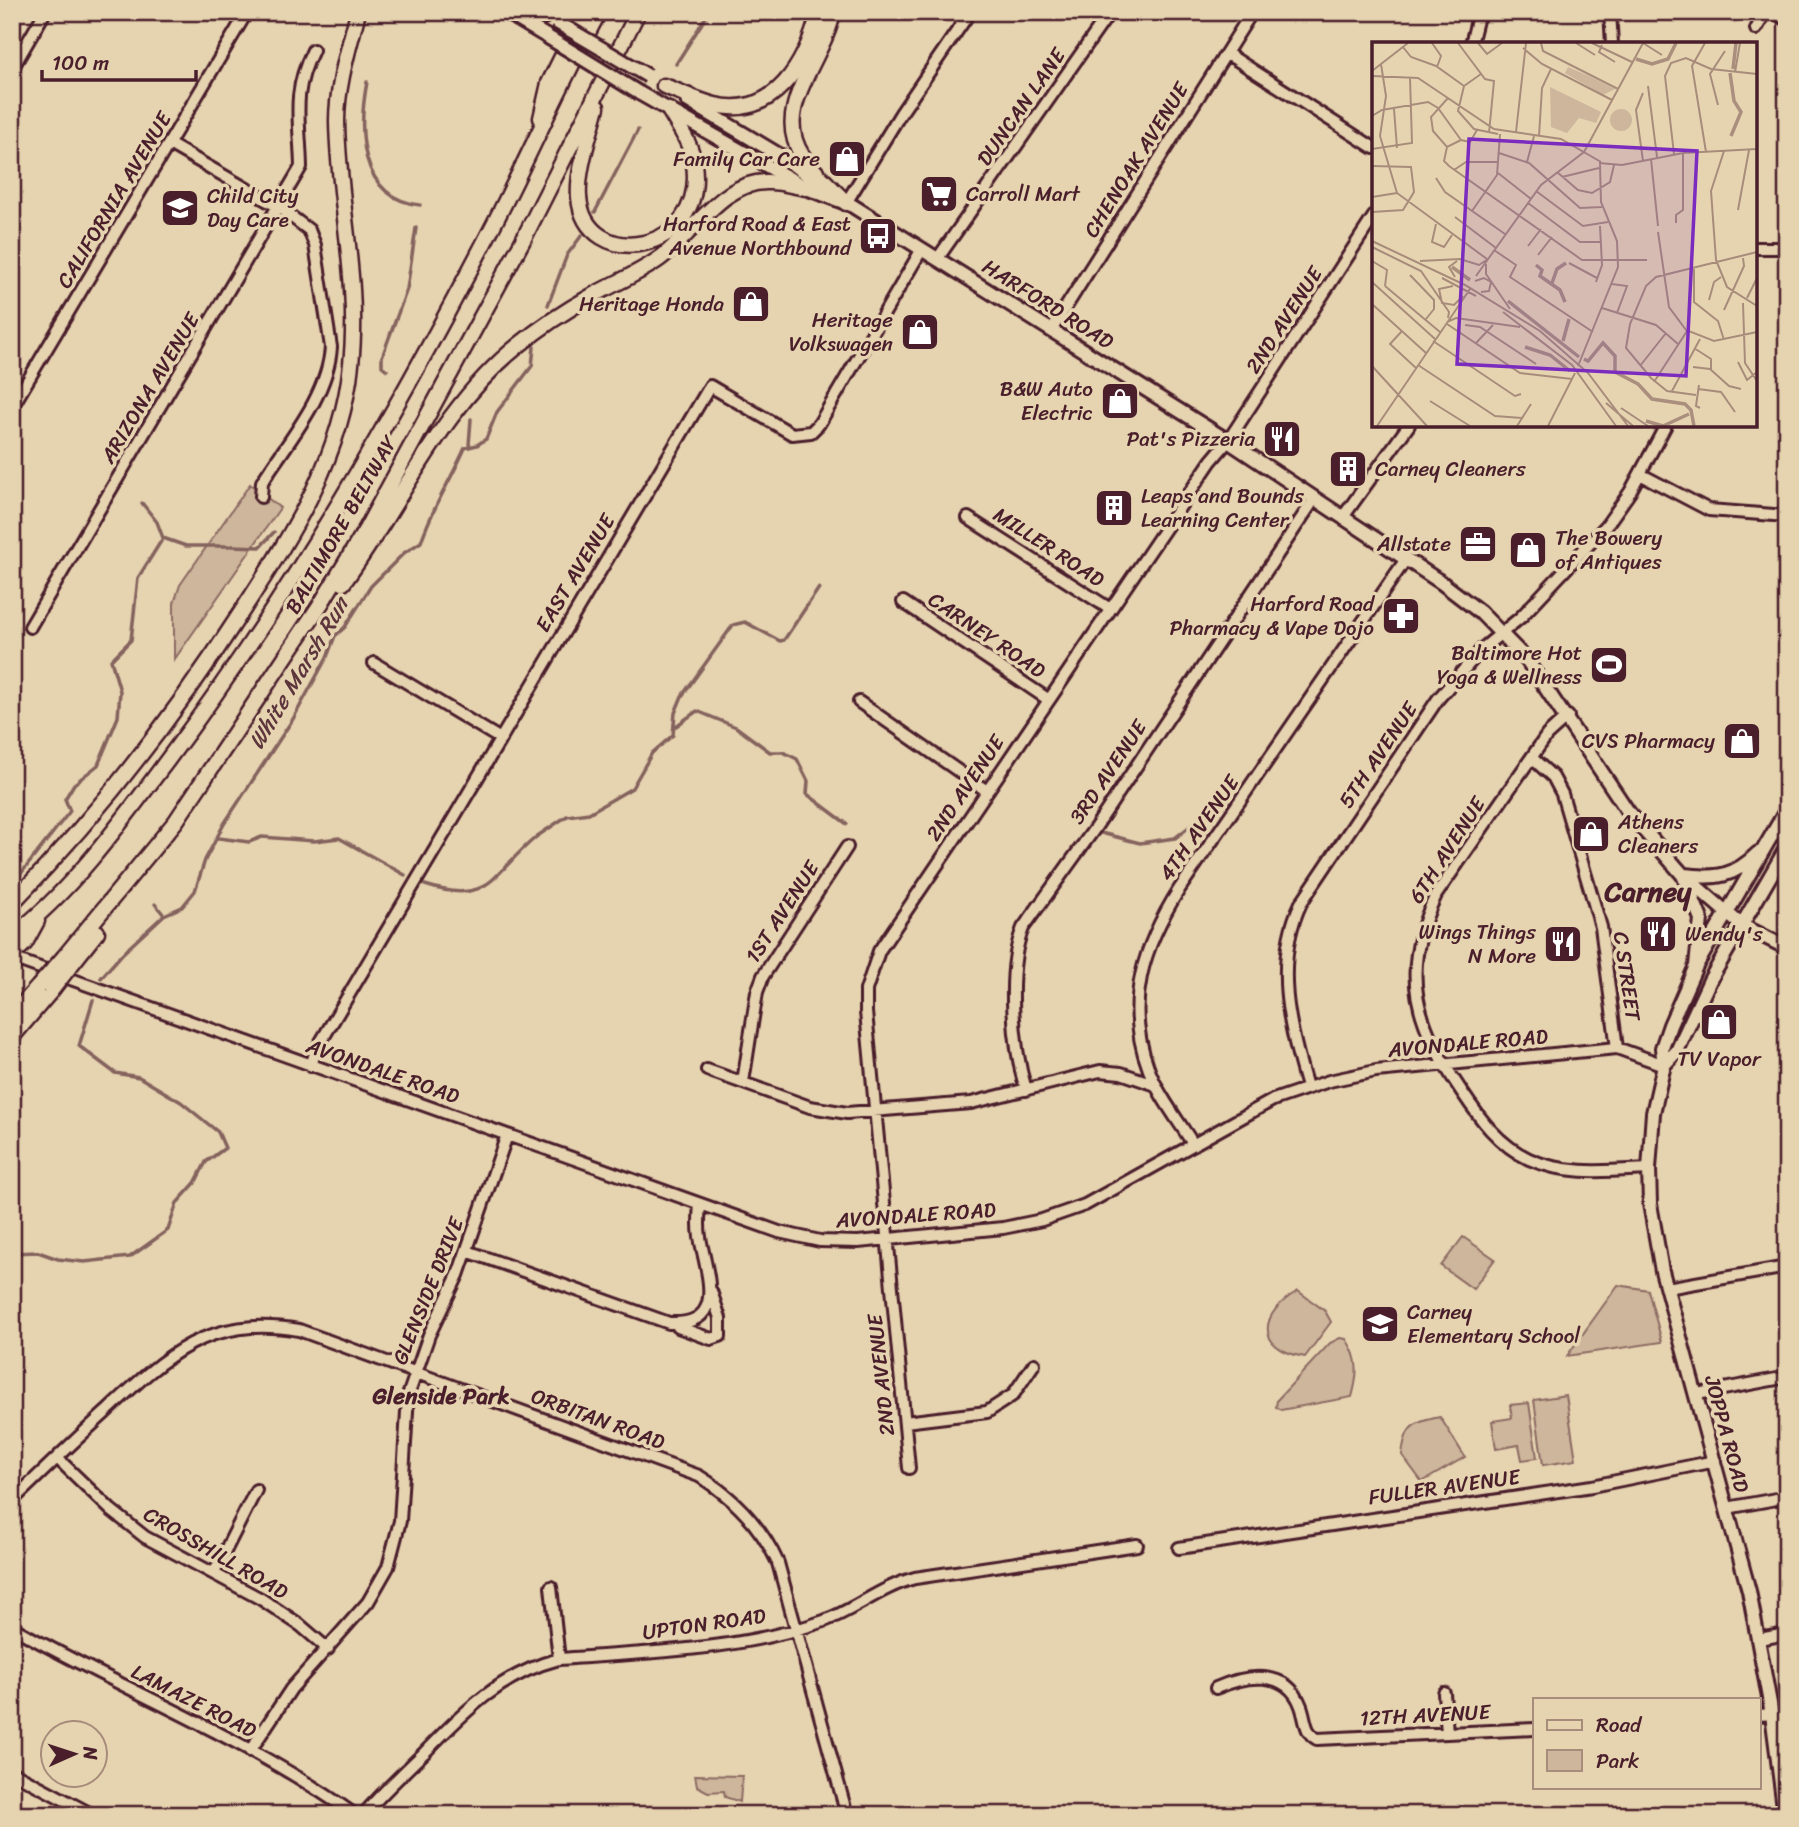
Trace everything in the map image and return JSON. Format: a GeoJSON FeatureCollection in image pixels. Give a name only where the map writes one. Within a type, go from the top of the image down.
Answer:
{"type":"FeatureCollection","features":[{"type":"Feature","properties":{"kind":"highway"},"geometry":{"type":"LineString","coordinates":[[12,903],[90,818],[169,719],[281,550],[326,465],[347,394],[353,337],[337,119],[343,71],[358,12]]}},
{"type":"Feature","properties":{"kind":"highway"},"geometry":{"type":"LineString","coordinates":[[536,140],[549,83],[584,12]]}},
{"type":"Feature","properties":{"kind":"highway","name":"BALTIMORE BELTWAY"},"geometry":{"type":"LineString","coordinates":[[12,957],[18,939],[158,773],[258,630],[414,371],[536,140],[599,12]]}},
{"type":"Feature","properties":{"kind":"highway","name":"BALTIMORE BELTWAY"},"geometry":{"type":"LineString","coordinates":[[12,1016],[44,989],[176,821],[295,645],[373,517],[523,240],[638,12]]}},
{"type":"Feature","properties":{"kind":"highway"},"geometry":{"type":"LineString","coordinates":[[632,27],[644,12]]}},
{"type":"Feature","properties":{"kind":"highway"},"geometry":{"type":"LineString","coordinates":[[664,86],[713,104],[742,107],[762,103],[782,87],[797,66],[819,12]]}},
{"type":"Feature","properties":{"kind":"highway"},"geometry":{"type":"LineString","coordinates":[[833,12],[826,39],[795,103],[792,122],[802,155],[846,203]]}},
{"type":"Feature","properties":{"kind":"highway"},"geometry":{"type":"LineString","coordinates":[[602,84],[580,181],[579,198],[590,224],[611,240],[633,245],[654,242],[676,226],[690,204],[694,190],[694,162],[669,110]]}},
{"type":"Feature","properties":{"kind":"highway"},"geometry":{"type":"LineString","coordinates":[[295,645],[360,561],[440,429],[465,398],[506,356],[557,317],[659,259],[727,195],[757,183],[806,187]]}},
{"type":"Feature","properties":{"kind":"highway"},"geometry":{"type":"LineString","coordinates":[[12,1037],[44,989]]}},
{"type":"Feature","properties":{"kind":"main road","name":"HARFORD ROAD"},"geometry":{"type":"LineString","coordinates":[[506,12],[639,93],[806,187],[846,203]]}},
{"type":"Feature","properties":{"kind":"main road","name":"HARFORD ROAD"},"geometry":{"type":"LineString","coordinates":[[545,15],[784,158],[846,203],[1228,441],[1462,598],[1502,632],[1527,660],[1568,716],[1629,813],[1683,875]]}},
{"type":"Feature","properties":{"kind":"main road","name":"JOPPA ROAD"},"geometry":{"type":"LineString","coordinates":[[1785,1815],[1765,1715],[1759,1639],[1715,1461],[1667,1288],[1654,1232],[1649,1169],[1653,1113],[1664,1065],[1662,1048],[1696,966],[1787,809]]}},
{"type":"Feature","properties":{"kind":"main road"},"geometry":{"type":"LineString","coordinates":[[1683,875],[1708,878],[1729,876],[1768,842]]}},
{"type":"Feature","properties":{"kind":"main road","name":"JOPPA ROAD"},"geometry":{"type":"LineString","coordinates":[[1664,1065],[1676,1051],[1704,991],[1787,847]]}},
{"type":"Feature","properties":{"kind":"main road"},"geometry":{"type":"LineString","coordinates":[[1683,875],[1741,925],[1787,948]]}},
{"type":"Feature","properties":{"kind":"main road"},"geometry":{"type":"LineString","coordinates":[[1683,875],[1701,919],[1696,966]]}},
{"type":"Feature","properties":{"kind":"street"},"geometry":{"type":"LineString","coordinates":[[12,69],[45,12]]}},
{"type":"Feature","properties":{"kind":"street","name":"CALIFORNIA AVENUE"},"geometry":{"type":"LineString","coordinates":[[12,407],[247,12]]}},
{"type":"Feature","properties":{"kind":"street"},"geometry":{"type":"LineString","coordinates":[[846,203],[901,113],[970,12]]}},
{"type":"Feature","properties":{"kind":"street","name":"DUNCAN LANE"},"geometry":{"type":"LineString","coordinates":[[938,258],[1111,12]]}},
{"type":"Feature","properties":{"kind":"street","name":"CHENOAK AVENUE"},"geometry":{"type":"LineString","coordinates":[[1052,329],[1252,12]]}},
{"type":"Feature","properties":{"kind":"street"},"geometry":{"type":"LineString","coordinates":[[1472,42],[1479,12]]}},
{"type":"Feature","properties":{"kind":"street"},"geometry":{"type":"LineString","coordinates":[[1611,12],[1612,42]]}},
{"type":"Feature","properties":{"kind":"street"},"geometry":{"type":"LineString","coordinates":[[1756,29],[1766,12]]}},
{"type":"Feature","properties":{"kind":"street"},"geometry":{"type":"LineString","coordinates":[[1775,12],[1787,20]]}},
{"type":"Feature","properties":{"kind":"street","name":"ARIZONA AVENUE"},"geometry":{"type":"LineString","coordinates":[[30,627],[280,208],[301,167],[298,101],[300,75],[313,50]]}},
{"type":"Feature","properties":{"kind":"street"},"geometry":{"type":"LineString","coordinates":[[1226,52],[1372,147]]}},
{"type":"Feature","properties":{"kind":"street"},"geometry":{"type":"LineString","coordinates":[[170,144],[280,208],[312,235],[331,347],[326,377],[262,482],[261,498]]}},
{"type":"Feature","properties":{"kind":"street","name":"2ND AVENUE"},"geometry":{"type":"LineString","coordinates":[[909,1468],[866,1012],[871,971],[887,938],[1211,461],[1228,441],[1372,219]]}},
{"type":"Feature","properties":{"kind":"street"},"geometry":{"type":"LineString","coordinates":[[1757,248],[1787,248]]}},
{"type":"Feature","properties":{"kind":"street","name":"EAST AVENUE"},"geometry":{"type":"LineString","coordinates":[[311,1066],[316,1050],[499,738],[710,386],[792,434],[811,432],[819,424],[922,249]]}},
{"type":"Feature","properties":{"kind":"street"},"geometry":{"type":"LineString","coordinates":[[1343,517],[1408,427]]}},
{"type":"Feature","properties":{"kind":"street","name":"5TH AVENUE"},"geometry":{"type":"LineString","coordinates":[[1307,1087],[1295,1046],[1285,972],[1288,934],[1295,917],[1438,699],[1482,649],[1521,617],[1577,560],[1619,509],[1665,427]]}},
{"type":"Feature","properties":{"kind":"street"},"geometry":{"type":"LineString","coordinates":[[1640,474],[1709,510],[1787,516]]}},
{"type":"Feature","properties":{"kind":"street","name":"3RD AVENUE"},"geometry":{"type":"LineString","coordinates":[[1026,1090],[1019,1060],[1012,971],[1015,947],[1023,928],[1095,828],[1315,498]]}},
{"type":"Feature","properties":{"kind":"street","name":"MILLER ROAD"},"geometry":{"type":"LineString","coordinates":[[968,518],[1110,609]]}},
{"type":"Feature","properties":{"kind":"street","name":"4TH AVENUE"},"geometry":{"type":"LineString","coordinates":[[1193,1144],[1156,1085],[1143,1047],[1139,1022],[1141,973],[1155,927],[1406,559]]}},
{"type":"Feature","properties":{"kind":"street","name":"CARNEY ROAD"},"geometry":{"type":"LineString","coordinates":[[903,602],[1049,700]]}},
{"type":"Feature","properties":{"kind":"street"},"geometry":{"type":"LineString","coordinates":[[374,663],[499,738]]}},
{"type":"Feature","properties":{"kind":"street"},"geometry":{"type":"LineString","coordinates":[[859,702],[987,791]]}},
{"type":"Feature","properties":{"kind":"street","name":"6TH AVENUE"},"geometry":{"type":"LineString","coordinates":[[1568,716],[1557,724],[1436,895],[1421,932],[1415,965],[1418,1006],[1427,1035],[1443,1064],[1491,1132],[1520,1154],[1571,1171],[1649,1169]]}},
{"type":"Feature","properties":{"kind":"street","name":"C STREET"},"geometry":{"type":"LineString","coordinates":[[1532,758],[1553,777],[1562,794],[1595,906],[1604,943],[1617,1048]]}},
{"type":"Feature","properties":{"kind":"street","name":"1ST AVENUE"},"geometry":{"type":"LineString","coordinates":[[743,1082],[757,992],[763,976],[847,848]]}},
{"type":"Feature","properties":{"kind":"street","name":"AVONDALE ROAD"},"geometry":{"type":"LineString","coordinates":[[12,957],[700,1204],[801,1237],[839,1242],[1003,1228],[1042,1220],[1085,1205],[1251,1111],[1307,1087],[1376,1071],[1617,1048],[1664,1065]]}},
{"type":"Feature","properties":{"kind":"street"},"geometry":{"type":"LineString","coordinates":[[707,1070],[810,1107],[847,1114],[971,1103],[1082,1074],[1105,1071],[1156,1085]]}},
{"type":"Feature","properties":{"kind":"street","name":"GLENSIDE DRIVE"},"geometry":{"type":"LineString","coordinates":[[250,1751],[291,1689],[328,1649],[380,1585],[393,1552],[400,1521],[408,1396],[467,1251],[507,1135]]}},
{"type":"Feature","properties":{"kind":"street"},"geometry":{"type":"LineString","coordinates":[[467,1251],[711,1339],[720,1336],[722,1329],[699,1226],[700,1204]]}},
{"type":"Feature","properties":{"kind":"street"},"geometry":{"type":"LineString","coordinates":[[1667,1288],[1787,1267]]}},
{"type":"Feature","properties":{"kind":"street"},"geometry":{"type":"LineString","coordinates":[[669,1324],[693,1321],[703,1312],[712,1292]]}},
{"type":"Feature","properties":{"kind":"street","name":"ORBITAN ROAD"},"geometry":{"type":"LineString","coordinates":[[12,1501],[167,1355],[199,1339],[238,1327],[299,1330],[699,1476],[723,1491],[749,1518],[770,1546],[796,1629],[847,1815]]}},
{"type":"Feature","properties":{"kind":"street"},"geometry":{"type":"LineString","coordinates":[[905,1422],[987,1412],[1013,1395],[1034,1364]]}},
{"type":"Feature","properties":{"kind":"street"},"geometry":{"type":"LineString","coordinates":[[1697,1394],[1787,1377]]}},
{"type":"Feature","properties":{"kind":"street","name":"CROSSHILL ROAD"},"geometry":{"type":"LineString","coordinates":[[57,1458],[111,1510],[145,1537],[282,1612],[328,1649]]}},
{"type":"Feature","properties":{"kind":"street","name":"FULLER AVENUE"},"geometry":{"type":"LineString","coordinates":[[1179,1548],[1592,1486],[1715,1461]]}},
{"type":"Feature","properties":{"kind":"street"},"geometry":{"type":"LineString","coordinates":[[214,1573],[257,1490]]}},
{"type":"Feature","properties":{"kind":"street"},"geometry":{"type":"LineString","coordinates":[[1727,1508],[1787,1497]]}},
{"type":"Feature","properties":{"kind":"street","name":"UPTON ROAD"},"geometry":{"type":"LineString","coordinates":[[363,1815],[486,1693],[514,1674],[559,1659],[713,1646],[796,1629],[824,1620],[868,1596],[908,1580],[1137,1545]]}},
{"type":"Feature","properties":{"kind":"street"},"geometry":{"type":"LineString","coordinates":[[551,1587],[559,1659]]}},
{"type":"Feature","properties":{"kind":"street","name":"LAMAZE ROAD"},"geometry":{"type":"LineString","coordinates":[[12,1627],[250,1751],[323,1792],[355,1815]]}},
{"type":"Feature","properties":{"kind":"street"},"geometry":{"type":"LineString","coordinates":[[1759,1639],[1787,1634]]}},
{"type":"Feature","properties":{"kind":"street","name":"12TH AVENUE"},"geometry":{"type":"LineString","coordinates":[[1216,1688],[1249,1677],[1279,1681],[1296,1696],[1307,1730],[1317,1739],[1533,1729]]}},
{"type":"Feature","properties":{"kind":"street"},"geometry":{"type":"LineString","coordinates":[[1444,1693],[1447,1733]]}},
{"type":"Feature","properties":{"kind":"street"},"geometry":{"type":"LineString","coordinates":[[12,1772],[93,1815]]}},
{"type":"Feature","properties":{"kind":"green space"},"geometry":{"type":"Polygon","coordinates":[[[250,484],[280,508],[174,660],[174,603],[180,585],[250,484]]]}},
{"type":"Feature","properties":{"kind":"green space"},"geometry":{"type":"Polygon","coordinates":[[[1463,1237],[1495,1259],[1473,1289],[1441,1266],[1463,1237]]]}},
{"type":"Feature","properties":{"kind":"green space"},"geometry":{"type":"Polygon","coordinates":[[[1618,1285],[1648,1290],[1662,1342],[1567,1356],[1618,1285]]]}},
{"type":"Feature","properties":{"kind":"green space"},"geometry":{"type":"Polygon","coordinates":[[[1298,1291],[1325,1311],[1331,1322],[1305,1357],[1288,1353],[1277,1346],[1270,1338],[1268,1329],[1275,1309],[1298,1291]]]}},
{"type":"Feature","properties":{"kind":"green space"},"geometry":{"type":"Polygon","coordinates":[[[1340,1338],[1346,1339],[1356,1360],[1356,1381],[1352,1397],[1281,1410],[1276,1407],[1277,1400],[1330,1343],[1340,1338]]]}},
{"type":"Feature","properties":{"kind":"green space"},"geometry":{"type":"Polygon","coordinates":[[[1566,1395],[1576,1460],[1543,1465],[1534,1400],[1566,1395]]]}},
{"type":"Feature","properties":{"kind":"green space"},"geometry":{"type":"Polygon","coordinates":[[[1529,1403],[1537,1458],[1522,1460],[1519,1445],[1496,1449],[1492,1421],[1512,1418],[1510,1405],[1529,1403]]]}},
{"type":"Feature","properties":{"kind":"green space"},"geometry":{"type":"Polygon","coordinates":[[[1440,1417],[1465,1457],[1422,1482],[1402,1455],[1405,1438],[1417,1424],[1440,1417]]]}},
{"type":"Feature","properties":{"kind":"green space"},"geometry":{"type":"Polygon","coordinates":[[[695,1775],[742,1776],[740,1802],[725,1797],[724,1791],[708,1792],[697,1786],[695,1775]]]}},
{"type":"Feature","properties":{"kind":"waterway","name":"White Marsh Run"},"geometry":{"type":"LineString","coordinates":[[676,64],[709,12]]}},
{"type":"Feature","properties":{"kind":"waterway"},"geometry":{"type":"LineString","coordinates":[[367,82],[363,140],[374,175],[384,189],[400,200],[420,205]]}},
{"type":"Feature","properties":{"kind":"waterway","name":"White Marsh Run"},"geometry":{"type":"LineString","coordinates":[[595,212],[638,130]]}},
{"type":"Feature","properties":{"kind":"waterway"},"geometry":{"type":"LineString","coordinates":[[387,370],[382,366],[382,357],[407,289],[416,228]]}},
{"type":"Feature","properties":{"kind":"waterway","name":"White Marsh Run"},"geometry":{"type":"LineString","coordinates":[[548,305],[567,255],[582,235]]}},
{"type":"Feature","properties":{"kind":"waterway","name":"White Marsh Run"},"geometry":{"type":"LineString","coordinates":[[101,978],[122,954],[164,915],[182,907],[195,891],[205,860],[224,824],[293,719],[327,657],[335,636],[345,627],[371,586],[404,553],[421,542],[465,448],[486,439],[497,412],[532,366],[534,347]]}},
{"type":"Feature","properties":{"kind":"waterway"},"geometry":{"type":"LineString","coordinates":[[469,445],[471,419]]}},
{"type":"Feature","properties":{"kind":"waterway"},"geometry":{"type":"LineString","coordinates":[[12,885],[70,811],[65,799],[74,784],[98,765],[118,717],[120,691],[111,660],[131,640],[138,578],[163,538],[157,522],[142,503]]}},
{"type":"Feature","properties":{"kind":"waterway"},"geometry":{"type":"LineString","coordinates":[[232,546],[260,547],[274,532]]}},
{"type":"Feature","properties":{"kind":"waterway"},"geometry":{"type":"LineString","coordinates":[[163,538],[186,546],[229,546]]}},
{"type":"Feature","properties":{"kind":"waterway"},"geometry":{"type":"LineString","coordinates":[[536,837],[567,816],[589,813],[632,788],[652,753],[673,735],[675,713],[682,696],[733,625],[745,622],[780,641],[784,640],[819,588]]}},
{"type":"Feature","properties":{"kind":"waterway"},"geometry":{"type":"LineString","coordinates":[[676,726],[697,711],[736,727],[770,752],[783,752],[797,759],[808,781],[807,794],[847,824]]}},
{"type":"Feature","properties":{"kind":"waterway"},"geometry":{"type":"LineString","coordinates":[[1101,833],[1140,843],[1175,838],[1193,824],[1211,833]]}},
{"type":"Feature","properties":{"kind":"waterway"},"geometry":{"type":"LineString","coordinates":[[219,838],[249,842],[262,837],[314,841],[339,838],[405,875]]}},
{"type":"Feature","properties":{"kind":"waterway"},"geometry":{"type":"LineString","coordinates":[[425,885],[447,891],[477,889],[498,875],[535,838]]}},
{"type":"Feature","properties":{"kind":"waterway"},"geometry":{"type":"LineString","coordinates":[[155,904],[164,915]]}},
{"type":"Feature","properties":{"kind":"waterway","name":"White Marsh Run"},"geometry":{"type":"LineString","coordinates":[[12,1253],[38,1252],[58,1259],[84,1262],[130,1257],[168,1230],[177,1203],[195,1183],[206,1162],[225,1148],[218,1132],[181,1102],[139,1077],[115,1073],[79,1046],[93,1000]]}},
{"type":"Feature","properties":{"kind":"place","name":"Family Car Care"},"geometry":{"type":"Point","coordinates":[847,159]}},
{"type":"Feature","properties":{"kind":"place","name":"Carroll Mart"},"geometry":{"type":"Point","coordinates":[939,194]}},
{"type":"Feature","properties":{"kind":"place","name":"Child City Day Care"},"geometry":{"type":"Point","coordinates":[180,208]}},
{"type":"Feature","properties":{"kind":"place","name":"Harford Road & East Avenue Northbound"},"geometry":{"type":"Point","coordinates":[878,236]}},
{"type":"Feature","properties":{"kind":"place","name":"Heritage Honda"},"geometry":{"type":"Point","coordinates":[751,304]}},
{"type":"Feature","properties":{"kind":"place","name":"Heritage Volkswagen"},"geometry":{"type":"Point","coordinates":[920,332]}},
{"type":"Feature","properties":{"kind":"place","name":"B&W Auto Electric"},"geometry":{"type":"Point","coordinates":[1120,401]}},
{"type":"Feature","properties":{"kind":"place","name":"Pat's Pizzeria"},"geometry":{"type":"Point","coordinates":[1282,439]}},
{"type":"Feature","properties":{"kind":"place","name":"Carney Cleaners"},"geometry":{"type":"Point","coordinates":[1348,469]}},
{"type":"Feature","properties":{"kind":"place","name":"Leaps and Bounds Learning Center"},"geometry":{"type":"Point","coordinates":[1114,508]}},
{"type":"Feature","properties":{"kind":"place","name":"Allstate"},"geometry":{"type":"Point","coordinates":[1478,544]}},
{"type":"Feature","properties":{"kind":"place","name":"The Bowery of Antiques"},"geometry":{"type":"Point","coordinates":[1528,550]}},
{"type":"Feature","properties":{"kind":"place","name":"Harford Road Pharmacy & Vape Dojo"},"geometry":{"type":"Point","coordinates":[1401,616]}},
{"type":"Feature","properties":{"kind":"place","name":"Baltimore Hot Yoga & Wellness"},"geometry":{"type":"Point","coordinates":[1609,665]}},
{"type":"Feature","properties":{"kind":"place","name":"CVS Pharmacy"},"geometry":{"type":"Point","coordinates":[1742,741]}},
{"type":"Feature","properties":{"kind":"place","name":"Athens Cleaners"},"geometry":{"type":"Point","coordinates":[1591,834]}},
{"type":"Feature","properties":{"kind":"place","name":"Wendy's"},"geometry":{"type":"Point","coordinates":[1658,934]}},
{"type":"Feature","properties":{"kind":"place","name":"Wings Things N More"},"geometry":{"type":"Point","coordinates":[1563,944]}},
{"type":"Feature","properties":{"kind":"place","name":"TV Vapor"},"geometry":{"type":"Point","coordinates":[1719,1022]}},
{"type":"Feature","properties":{"kind":"place","name":"Carney Elementary School"},"geometry":{"type":"Point","coordinates":[1380,1324]}},
{"type":"Feature","properties":{"kind":"district","name":"Carney"},"geometry":{"type":"Point","coordinates":[1648,891]}},
{"type":"Feature","properties":{"kind":"district","name":"Glenside Park"},"geometry":{"type":"Point","coordinates":[441,1396]}}]}
